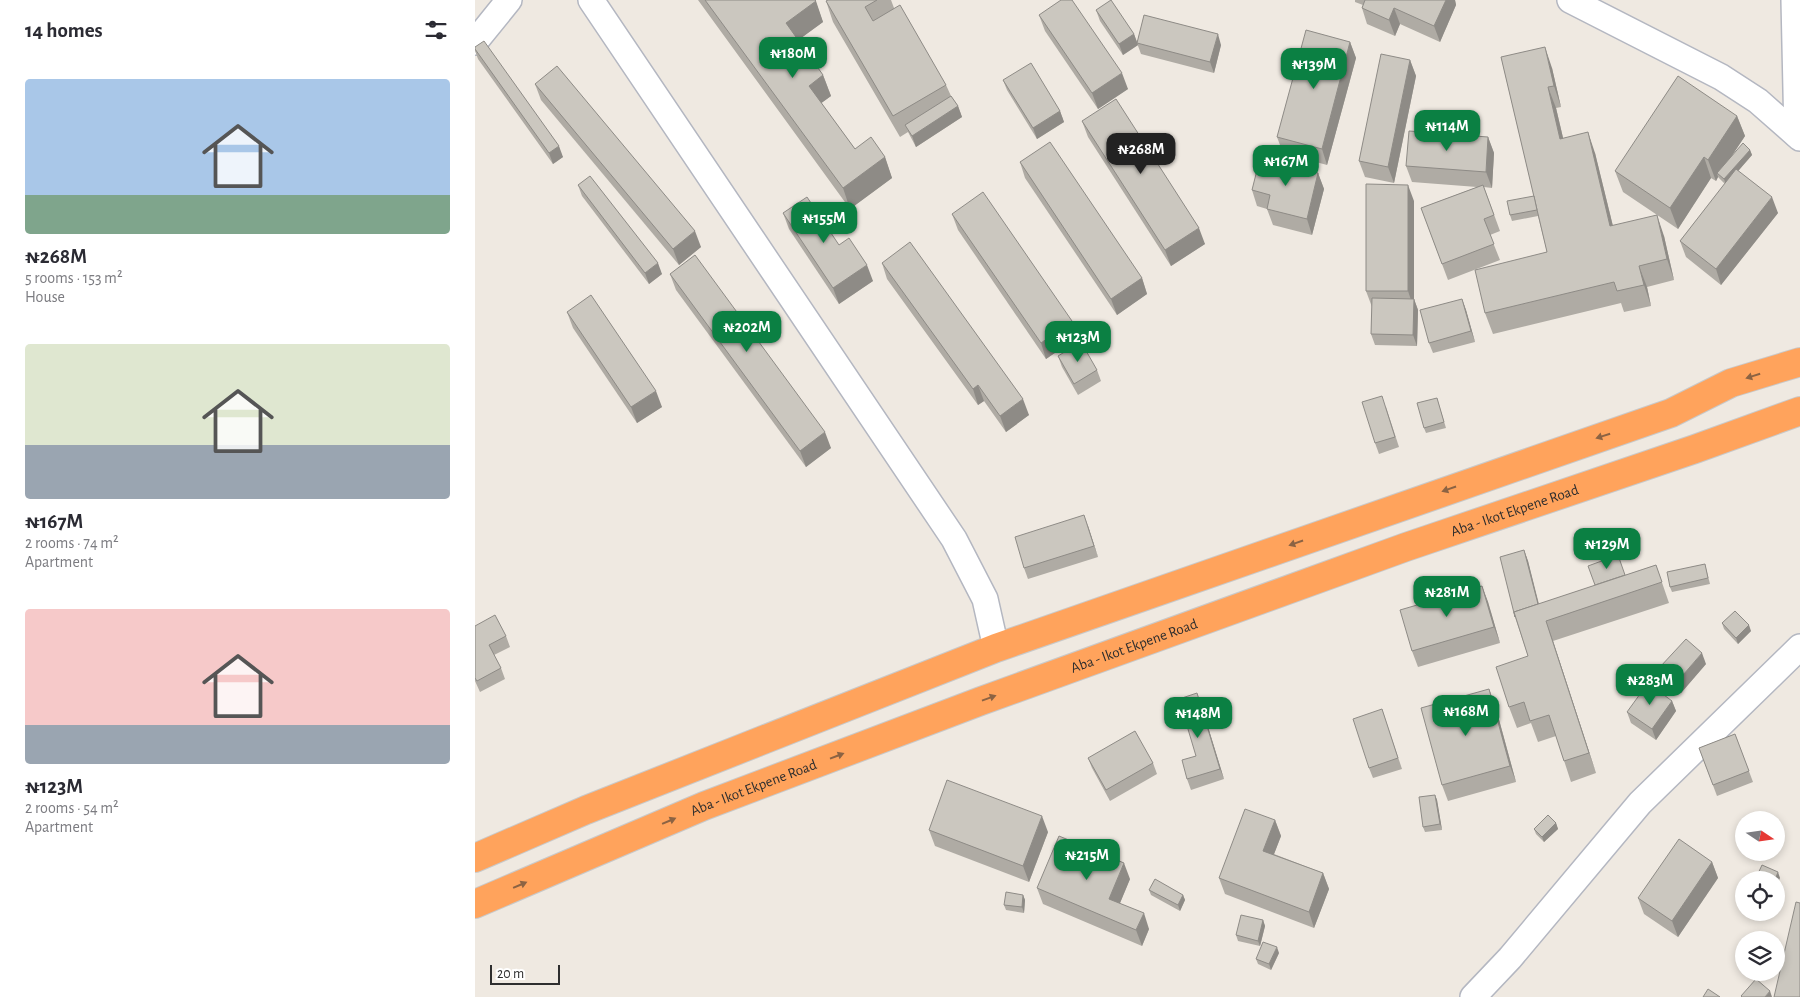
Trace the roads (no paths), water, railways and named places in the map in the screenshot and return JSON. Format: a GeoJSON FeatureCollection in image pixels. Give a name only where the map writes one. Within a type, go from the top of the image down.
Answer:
{"type":"FeatureCollection","features":[{"type":"Feature","properties":{"kind":"highway"},"geometry":{"type":"LineString","coordinates":[[475,858],[585,810],[996,648],[1671,413],[1731,383],[1800,362]]}},
{"type":"Feature","properties":{"kind":"highway","name":"Aba - Ikot Ekpene Road"},"geometry":{"type":"LineString","coordinates":[[475,904],[704,806],[981,701],[1397,550],[1800,411]]}},
{"type":"Feature","properties":{"kind":"street"},"geometry":{"type":"LineString","coordinates":[[475,42],[509,0]]}},
{"type":"Feature","properties":{"kind":"street"},"geometry":{"type":"LineString","coordinates":[[591,0],[954,539],[985,599],[996,648]]}},
{"type":"Feature","properties":{"kind":"street"},"geometry":{"type":"LineString","coordinates":[[1570,0],[1721,77],[1758,100],[1798,137]]}},
{"type":"Feature","properties":{"kind":"street"},"geometry":{"type":"LineString","coordinates":[[1794,0],[1798,137]]}},
{"type":"Feature","properties":{"kind":"street"},"geometry":{"type":"LineString","coordinates":[[1473,997],[1510,958],[1640,803],[1800,647]]}}]}
